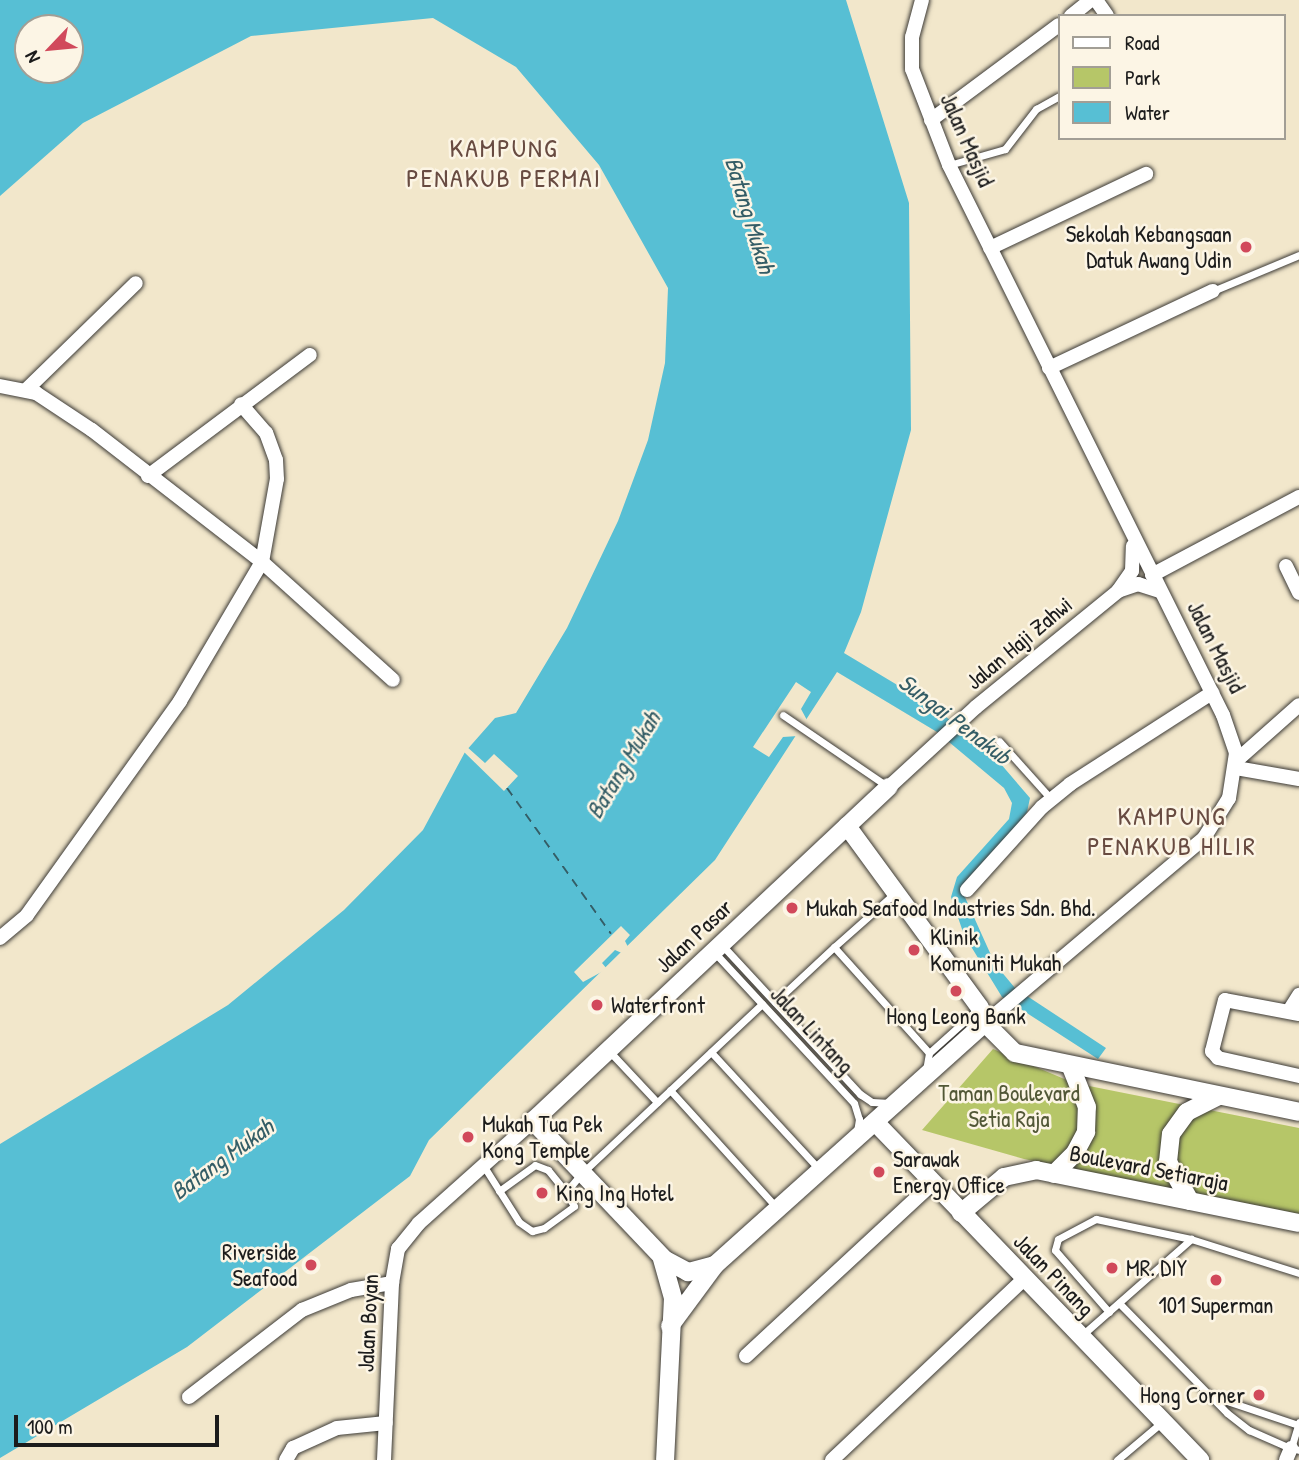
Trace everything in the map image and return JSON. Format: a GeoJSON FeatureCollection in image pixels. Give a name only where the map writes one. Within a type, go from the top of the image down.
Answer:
{"type":"FeatureCollection","features":[{"type":"Feature","properties":{"kind":"street","name":"Jalan Masjid"},"geometry":{"type":"LineString","coordinates":[[922,0],[912,37],[911,61],[949,165],[1212,693],[1231,734],[1236,764]]}},
{"type":"Feature","properties":{"kind":"street"},"geometry":{"type":"LineString","coordinates":[[1074,14],[1094,0],[1105,14]]}},
{"type":"Feature","properties":{"kind":"street"},"geometry":{"type":"LineString","coordinates":[[931,120],[1058,25]]}},
{"type":"Feature","properties":{"kind":"street"},"geometry":{"type":"LineString","coordinates":[[990,248],[1146,174]]}},
{"type":"Feature","properties":{"kind":"street"},"geometry":{"type":"LineString","coordinates":[[26,390],[136,283]]}},
{"type":"Feature","properties":{"kind":"street"},"geometry":{"type":"LineString","coordinates":[[1049,368],[1213,291]]}},
{"type":"Feature","properties":{"kind":"street"},"geometry":{"type":"LineString","coordinates":[[148,476],[310,355]]}},
{"type":"Feature","properties":{"kind":"street"},"geometry":{"type":"LineString","coordinates":[[0,386],[26,390],[92,430],[262,562],[393,680]]}},
{"type":"Feature","properties":{"kind":"street"},"geometry":{"type":"LineString","coordinates":[[0,938],[27,915],[180,701],[262,562],[277,479],[276,460],[267,433],[241,404]]}},
{"type":"Feature","properties":{"kind":"street"},"geometry":{"type":"LineString","coordinates":[[1152,575],[1299,497]]}},
{"type":"Feature","properties":{"kind":"street","name":"Jalan Haji Zahwi"},"geometry":{"type":"LineString","coordinates":[[889,788],[976,707],[1118,591],[1135,561],[1131,534]]}},
{"type":"Feature","properties":{"kind":"street"},"geometry":{"type":"LineString","coordinates":[[1286,566],[1299,593]]}},
{"type":"Feature","properties":{"kind":"street"},"geometry":{"type":"LineString","coordinates":[[1118,591],[1138,584],[1160,591]]}},
{"type":"Feature","properties":{"kind":"street"},"geometry":{"type":"LineString","coordinates":[[967,890],[1051,800],[1212,693]]}},
{"type":"Feature","properties":{"kind":"street"},"geometry":{"type":"LineString","coordinates":[[670,1326],[715,1265],[923,1079],[988,1014],[1024,990],[1204,838],[1222,812],[1236,764],[1299,705]]}},
{"type":"Feature","properties":{"kind":"street"},"geometry":{"type":"LineString","coordinates":[[1236,764],[1299,779]]}},
{"type":"Feature","properties":{"kind":"street","name":"Jalan Pasar"},"geometry":{"type":"LineString","coordinates":[[533,1121],[889,788]]}},
{"type":"Feature","properties":{"kind":"street"},"geometry":{"type":"LineString","coordinates":[[847,826],[894,894],[988,1014],[1014,1053],[1071,1067],[1299,1112]]}},
{"type":"Feature","properties":{"kind":"street"},"geometry":{"type":"LineString","coordinates":[[1299,995],[1294,1013],[1225,1000],[1212,1051],[1218,1058],[1299,1076]]}},
{"type":"Feature","properties":{"kind":"street"},"geometry":{"type":"LineString","coordinates":[[1054,1174],[1075,1153],[1086,1132],[1084,1096],[1071,1067]]}},
{"type":"Feature","properties":{"kind":"street"},"geometry":{"type":"LineString","coordinates":[[1190,1201],[1168,1162],[1171,1134],[1186,1112],[1218,1096]]}},
{"type":"Feature","properties":{"kind":"street"},"geometry":{"type":"LineString","coordinates":[[533,1121],[658,1253],[688,1272],[715,1265]]}},
{"type":"Feature","properties":{"kind":"street","name":"Jalan Boyan"},"geometry":{"type":"LineString","coordinates":[[384,1460],[392,1283],[398,1248],[407,1235],[533,1121]]}},
{"type":"Feature","properties":{"kind":"street","name":"Jalan Pinang"},"geometry":{"type":"LineString","coordinates":[[875,1122],[1161,1423],[1200,1460]]}},
{"type":"Feature","properties":{"kind":"street","name":"Boulevard Setiaraja"},"geometry":{"type":"LineString","coordinates":[[961,1213],[1011,1174],[1054,1174],[1299,1223]]}},
{"type":"Feature","properties":{"kind":"street"},"geometry":{"type":"LineString","coordinates":[[746,1356],[933,1183]]}},
{"type":"Feature","properties":{"kind":"street"},"geometry":{"type":"LineString","coordinates":[[658,1253],[672,1287],[665,1460]]}},
{"type":"Feature","properties":{"kind":"street"},"geometry":{"type":"LineString","coordinates":[[832,1460],[1024,1279]]}},
{"type":"Feature","properties":{"kind":"street"},"geometry":{"type":"LineString","coordinates":[[189,1397],[302,1310],[351,1290],[392,1283]]}},
{"type":"Feature","properties":{"kind":"street"},"geometry":{"type":"LineString","coordinates":[[286,1460],[293,1448],[337,1428],[386,1423]]}},
{"type":"Feature","properties":{"kind":"lane"},"geometry":{"type":"LineString","coordinates":[[949,165],[1005,149],[1036,109],[1058,97]]}},
{"type":"Feature","properties":{"kind":"lane"},"geometry":{"type":"LineString","coordinates":[[1213,291],[1299,255]]}},
{"type":"Feature","properties":{"kind":"lane"},"geometry":{"type":"LineString","coordinates":[[783,715],[889,788]]}},
{"type":"Feature","properties":{"kind":"lane"},"geometry":{"type":"LineString","coordinates":[[999,741],[1051,800]]}},
{"type":"Feature","properties":{"kind":"lane"},"geometry":{"type":"LineString","coordinates":[[775,1002],[894,894]]}},
{"type":"Feature","properties":{"kind":"lane"},"geometry":{"type":"LineString","coordinates":[[834,947],[929,1053]]}},
{"type":"Feature","properties":{"kind":"lane","name":"Jalan Lintang"},"geometry":{"type":"LineString","coordinates":[[717,948],[775,1002],[860,1094],[880,1103],[897,1102]]}},
{"type":"Feature","properties":{"kind":"lane","name":"Jalan Lintang"},"geometry":{"type":"LineString","coordinates":[[717,948],[762,1004],[854,1103],[859,1119],[852,1143]]}},
{"type":"Feature","properties":{"kind":"lane"},"geometry":{"type":"LineString","coordinates":[[566,1192],[582,1172],[762,1004]]}},
{"type":"Feature","properties":{"kind":"lane"},"geometry":{"type":"LineString","coordinates":[[923,1079],[929,1053],[988,1014]]}},
{"type":"Feature","properties":{"kind":"lane"},"geometry":{"type":"LineString","coordinates":[[609,1051],[657,1102]]}},
{"type":"Feature","properties":{"kind":"lane"},"geometry":{"type":"LineString","coordinates":[[711,1052],[820,1171]]}},
{"type":"Feature","properties":{"kind":"lane"},"geometry":{"type":"LineString","coordinates":[[670,1090],[778,1209]]}},
{"type":"Feature","properties":{"kind":"lane"},"geometry":{"type":"LineString","coordinates":[[483,1165],[499,1191],[519,1222],[535,1231],[574,1206],[548,1170],[535,1165],[499,1191]]}},
{"type":"Feature","properties":{"kind":"lane"},"geometry":{"type":"LineString","coordinates":[[1110,1312],[1056,1253],[1058,1239],[1096,1219],[1191,1239],[1299,1273]]}},
{"type":"Feature","properties":{"kind":"lane"},"geometry":{"type":"LineString","coordinates":[[1080,1337],[1191,1239]]}},
{"type":"Feature","properties":{"kind":"lane"},"geometry":{"type":"LineString","coordinates":[[1119,1303],[1208,1395],[1249,1430],[1292,1453],[1298,1423],[1208,1395]]}},
{"type":"Feature","properties":{"kind":"lane"},"geometry":{"type":"LineString","coordinates":[[1116,1460],[1161,1423]]}},
{"type":"Feature","properties":{"kind":"green space","name":"Taman Boulevard Setia Raja"},"geometry":{"type":"Polygon","coordinates":[[[993,1049],[1074,1083],[1299,1128],[1299,1214],[1024,1159],[922,1130],[993,1049]]]}},
{"type":"Feature","properties":{"kind":"water","name":"Batang Mukah"},"geometry":{"type":"Polygon","coordinates":[[[0,0],[846,0],[909,203],[911,430],[861,612],[844,653],[934,707],[994,756],[1030,798],[1027,812],[964,895],[995,964],[1015,988],[1106,1048],[1098,1059],[1002,997],[964,935],[951,897],[957,877],[1009,819],[1012,803],[1004,788],[937,732],[837,672],[715,860],[429,1140],[410,1176],[187,1347],[0,1458],[0,1144],[228,1005],[344,910],[423,830],[465,752],[495,718],[516,713],[567,628],[618,521],[648,440],[665,363],[668,288],[599,165],[516,67],[433,18],[251,36],[83,123],[0,196],[0,0]]]}},
{"type":"Feature","properties":{"kind":"pier"},"geometry":{"type":"Polygon","coordinates":[[[796,682],[811,692],[801,709],[808,722],[798,736],[783,737],[769,757],[753,747],[796,682]]]}},
{"type":"Feature","properties":{"kind":"pier"},"geometry":{"type":"Polygon","coordinates":[[[466,746],[485,763],[494,754],[518,776],[504,791],[462,750],[466,746]]]}},
{"type":"Feature","properties":{"kind":"pier"},"geometry":{"type":"Polygon","coordinates":[[[621,926],[630,935],[625,941],[629,949],[624,954],[615,950],[602,963],[607,969],[583,982],[574,972],[621,926]]]}},
{"type":"Feature","properties":{"kind":"ferry route"},"geometry":{"type":"LineString","coordinates":[[507,788],[611,934]]}},
{"type":"Feature","properties":{"kind":"place","name":"Sekolah Kebangsaan Datuk Awang Udin"},"geometry":{"type":"Point","coordinates":[1246,247]}},
{"type":"Feature","properties":{"kind":"place","name":"Mukah Seafood Industries Sdn. Bhd."},"geometry":{"type":"Point","coordinates":[792,908]}},
{"type":"Feature","properties":{"kind":"place","name":"Klinik Komuniti Mukah"},"geometry":{"type":"Point","coordinates":[914,950]}},
{"type":"Feature","properties":{"kind":"place","name":"Hong Leong Bank"},"geometry":{"type":"Point","coordinates":[956,991]}},
{"type":"Feature","properties":{"kind":"place","name":"Waterfront"},"geometry":{"type":"Point","coordinates":[597,1005]}},
{"type":"Feature","properties":{"kind":"place","name":"Mukah Tua Pek Kong Temple"},"geometry":{"type":"Point","coordinates":[468,1137]}},
{"type":"Feature","properties":{"kind":"place","name":"Sarawak Energy Office"},"geometry":{"type":"Point","coordinates":[879,1172]}},
{"type":"Feature","properties":{"kind":"place","name":"King Ing Hotel"},"geometry":{"type":"Point","coordinates":[542,1193]}},
{"type":"Feature","properties":{"kind":"place","name":"Riverside Seafood"},"geometry":{"type":"Point","coordinates":[311,1265]}},
{"type":"Feature","properties":{"kind":"place","name":"MR. DIY"},"geometry":{"type":"Point","coordinates":[1112,1268]}},
{"type":"Feature","properties":{"kind":"place","name":"101 Superman"},"geometry":{"type":"Point","coordinates":[1216,1280]}},
{"type":"Feature","properties":{"kind":"place","name":"Hong Corner"},"geometry":{"type":"Point","coordinates":[1259,1395]}},
{"type":"Feature","properties":{"kind":"district","name":"KAMPUNG PENAKUB PERMAI"},"geometry":{"type":"Point","coordinates":[504,163]}},
{"type":"Feature","properties":{"kind":"district","name":"KAMPUNG PENAKUB HILIR"},"geometry":{"type":"Point","coordinates":[1172,831]}},
{"type":"Feature","properties":{"kind":"water label","name":"Sungai Penakub"},"geometry":{"type":"Point","coordinates":[955,719]}}]}
